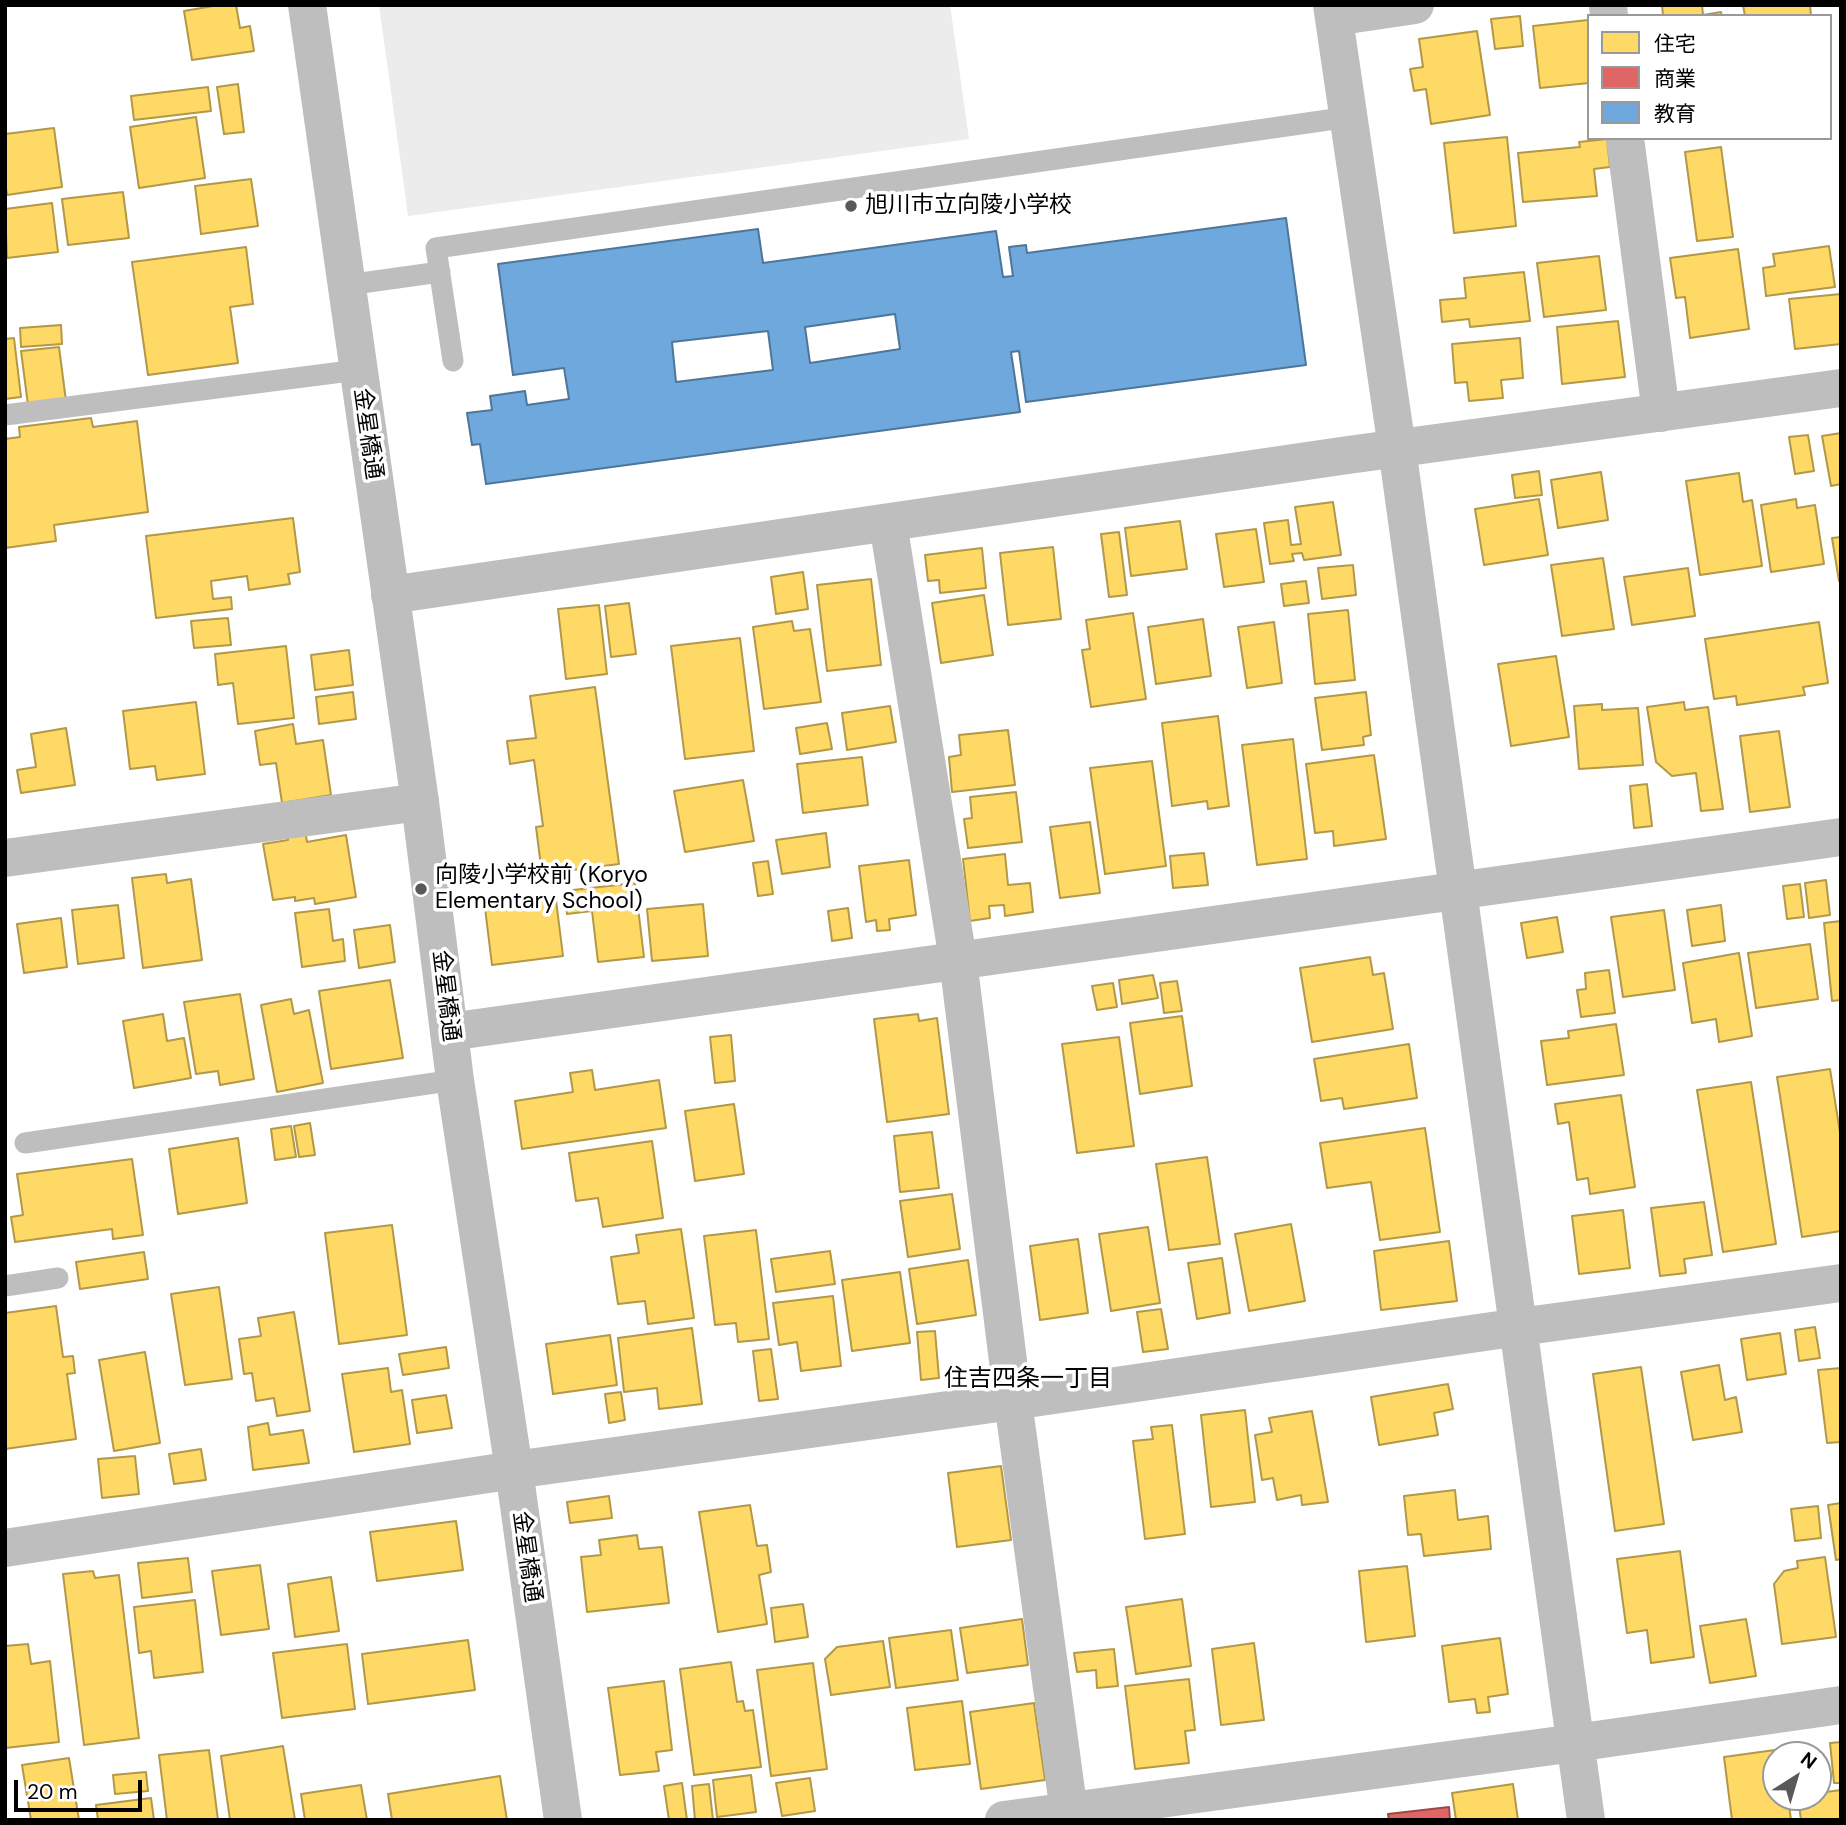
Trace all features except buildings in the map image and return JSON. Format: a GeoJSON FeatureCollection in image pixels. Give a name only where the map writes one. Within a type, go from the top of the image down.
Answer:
{"type":"FeatureCollection","features":[{"type":"Feature","properties":{"kind":"street","name":"金星橋通"},"geometry":{"type":"LineString","coordinates":[[307,5],[420,802],[455,1080],[563,1820]]}},
{"type":"Feature","properties":{"kind":"street"},"geometry":{"type":"LineString","coordinates":[[1415,5],[1333,11],[1397,448],[1586,1820]]}},
{"type":"Feature","properties":{"kind":"street"},"geometry":{"type":"LineString","coordinates":[[1625,140],[1661,413]]}},
{"type":"Feature","properties":{"kind":"street"},"geometry":{"type":"LineString","coordinates":[[390,595],[1397,448],[1841,388]]}},
{"type":"Feature","properties":{"kind":"street"},"geometry":{"type":"LineString","coordinates":[[888,523],[958,960],[1013,1401],[1069,1816]]}},
{"type":"Feature","properties":{"kind":"street"},"geometry":{"type":"LineString","coordinates":[[5,858],[420,802]]}},
{"type":"Feature","properties":{"kind":"street"},"geometry":{"type":"LineString","coordinates":[[449,1031],[1841,837]]}},
{"type":"Feature","properties":{"kind":"street"},"geometry":{"type":"LineString","coordinates":[[5,1548],[514,1470],[1841,1283]]}},
{"type":"Feature","properties":{"kind":"street"},"geometry":{"type":"LineString","coordinates":[[1004,1820],[1069,1816],[1841,1705]]}},
{"type":"Feature","properties":{"kind":"lane"},"geometry":{"type":"LineString","coordinates":[[453,361],[436,248],[1349,117]]}},
{"type":"Feature","properties":{"kind":"lane"},"geometry":{"type":"LineString","coordinates":[[347,285],[440,272]]}},
{"type":"Feature","properties":{"kind":"lane"},"geometry":{"type":"LineString","coordinates":[[5,415],[358,370]]}},
{"type":"Feature","properties":{"kind":"lane"},"geometry":{"type":"LineString","coordinates":[[24,1143],[455,1080]]}},
{"type":"Feature","properties":{"kind":"lane"},"geometry":{"type":"LineString","coordinates":[[5,1286],[58,1278]]}},
{"type":"Feature","properties":{"kind":"shaded area"},"geometry":{"type":"Polygon","coordinates":[[[379,5],[950,5],[969,139],[408,216],[379,5]]]}},
{"type":"Feature","properties":{"kind":"place","name":"旭川市立向陵小学校"},"geometry":{"type":"Point","coordinates":[851,206]}},
{"type":"Feature","properties":{"kind":"place","name":"向陵小学校前 (Koryo Elementary School)"},"geometry":{"type":"Point","coordinates":[421,889]}},
{"type":"Feature","properties":{"kind":"district","name":"住吉四条一丁目"},"geometry":{"type":"Point","coordinates":[1028,1380]}}]}
